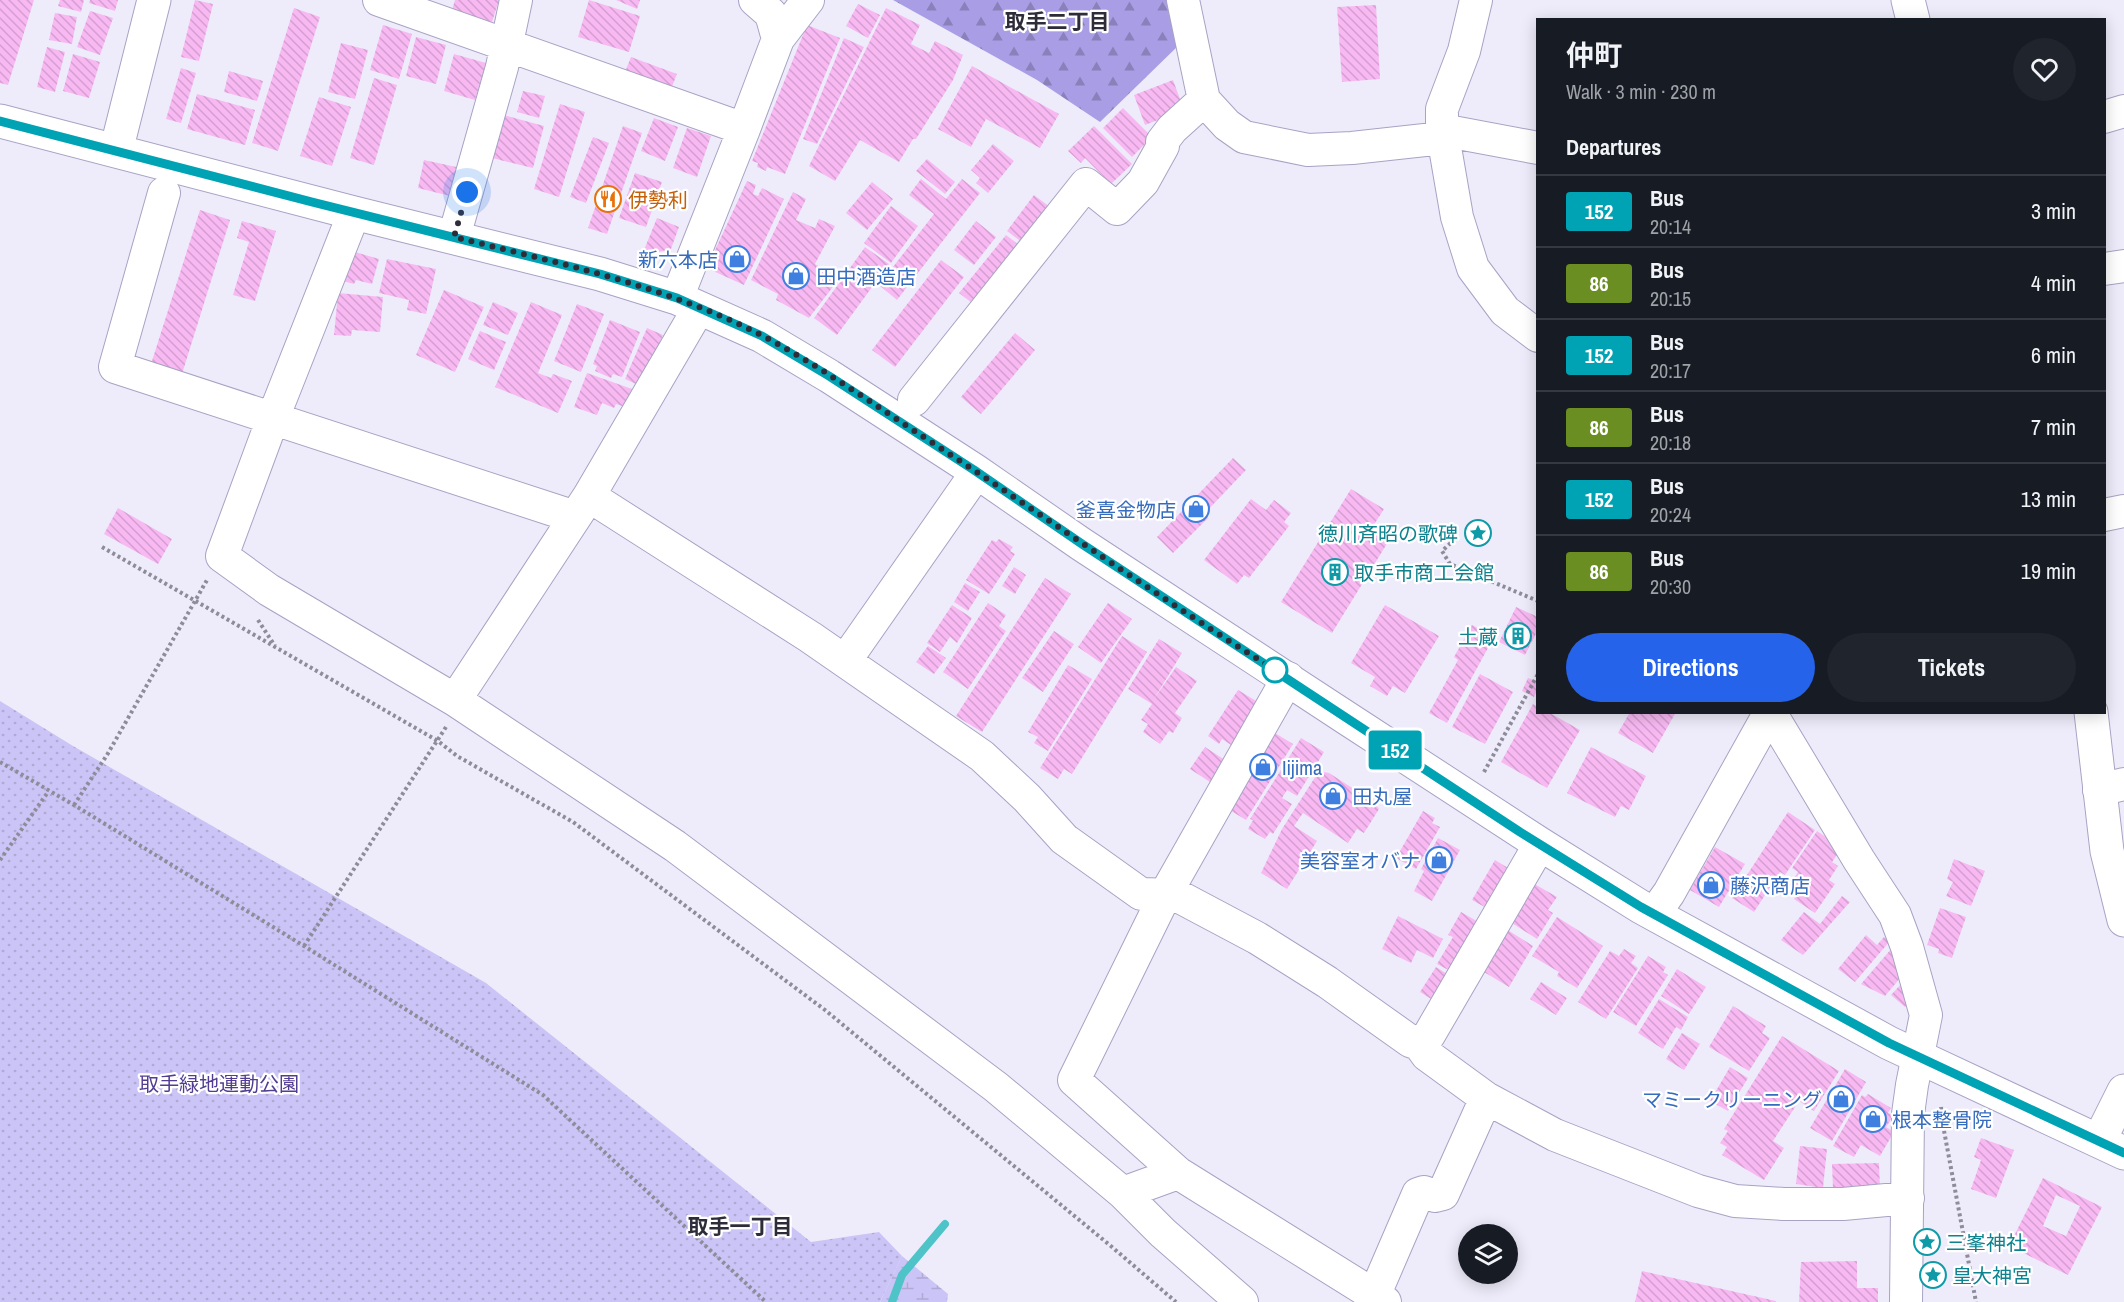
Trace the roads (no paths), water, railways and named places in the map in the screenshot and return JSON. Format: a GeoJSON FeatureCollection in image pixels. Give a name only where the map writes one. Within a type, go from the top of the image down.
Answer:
{"type":"FeatureCollection","features":[{"type":"Feature","properties":{"kind":"main road"},"geometry":{"type":"LineString","coordinates":[[116,151],[154,0]]}},
{"type":"Feature","properties":{"kind":"main road"},"geometry":{"type":"LineString","coordinates":[[1908,0],[1912,18]]}},
{"type":"Feature","properties":{"kind":"main road"},"geometry":{"type":"LineString","coordinates":[[0,121],[600,274],[688,303],[762,336],[829,376],[977,472],[1082,544],[1540,844],[1654,914],[1918,1056],[2111,1147],[2124,1091]]}},
{"type":"Feature","properties":{"kind":"main road"},"geometry":{"type":"LineString","coordinates":[[2091,714],[2098,764],[2111,787],[2106,851],[2124,920]]}},
{"type":"Feature","properties":{"kind":"street"},"geometry":{"type":"LineString","coordinates":[[379,0],[744,129]]}},
{"type":"Feature","properties":{"kind":"street"},"geometry":{"type":"LineString","coordinates":[[454,237],[502,67],[516,0]]}},
{"type":"Feature","properties":{"kind":"street"},"geometry":{"type":"LineString","coordinates":[[755,0],[771,14],[778,39]]}},
{"type":"Feature","properties":{"kind":"street"},"geometry":{"type":"LineString","coordinates":[[455,700],[582,506],[688,303],[744,129],[778,39],[808,0]]}},
{"type":"Feature","properties":{"kind":"street"},"geometry":{"type":"LineString","coordinates":[[1183,0],[1204,100],[1227,125],[1244,137],[1308,150],[1352,148],[1443,134],[1536,148]]}},
{"type":"Feature","properties":{"kind":"street"},"geometry":{"type":"LineString","coordinates":[[1476,0],[1464,51],[1442,109],[1443,134],[1457,217],[1473,268],[1505,311],[1536,334]]}},
{"type":"Feature","properties":{"kind":"street"},"geometry":{"type":"LineString","coordinates":[[914,400],[1086,184],[1117,209],[1143,182],[1163,147],[1162,142],[1172,129],[1204,100]]}},
{"type":"Feature","properties":{"kind":"street"},"geometry":{"type":"LineString","coordinates":[[2106,116],[2124,111]]}},
{"type":"Feature","properties":{"kind":"street"},"geometry":{"type":"LineString","coordinates":[[164,193],[115,367],[273,418],[582,506],[845,661],[982,756],[1027,798],[1064,839],[1141,894],[1176,896],[1257,938],[1327,982],[1410,1041],[1419,1044],[1427,1055],[1486,1098],[1555,1135],[1689,1188],[1735,1202],[1843,1204],[1908,1198]]}},
{"type":"Feature","properties":{"kind":"street"},"geometry":{"type":"LineString","coordinates":[[354,213],[273,418],[222,556],[269,590],[455,700],[675,846],[996,1088],[1123,1193],[1162,1233],[1242,1302]]}},
{"type":"Feature","properties":{"kind":"street"},"geometry":{"type":"LineString","coordinates":[[2106,269],[2124,266]]}},
{"type":"Feature","properties":{"kind":"street"},"geometry":{"type":"LineString","coordinates":[[845,661],[977,472]]}},
{"type":"Feature","properties":{"kind":"street"},"geometry":{"type":"LineString","coordinates":[[2106,514],[2124,511]]}},
{"type":"Feature","properties":{"kind":"street"},"geometry":{"type":"LineString","coordinates":[[1288,678],[1165,895],[1074,1080],[1178,1173],[1379,1299],[1418,1194],[1424,1192],[1435,1196],[1443,1194],[1486,1098]]}},
{"type":"Feature","properties":{"kind":"street"},"geometry":{"type":"LineString","coordinates":[[1654,914],[1669,892],[1769,714]]}},
{"type":"Feature","properties":{"kind":"street"},"geometry":{"type":"LineString","coordinates":[[1771,714],[1859,860],[1895,915],[1926,1015],[1908,1114],[1906,1302]]}},
{"type":"Feature","properties":{"kind":"street"},"geometry":{"type":"LineString","coordinates":[[1419,1044],[1429,1035],[1540,844]]}},
{"type":"Feature","properties":{"kind":"street"},"geometry":{"type":"LineString","coordinates":[[1123,1193],[1178,1173]]}},
{"type":"Feature","properties":{"kind":"waterway"},"geometry":{"type":"LineString","coordinates":[[892,1302],[902,1275],[945,1224]]}},
{"type":"Feature","properties":{"kind":"place","name":"伊勢利"},"geometry":{"type":"Point","coordinates":[608,199]}},
{"type":"Feature","properties":{"kind":"place","name":"新六本店"},"geometry":{"type":"Point","coordinates":[737,259]}},
{"type":"Feature","properties":{"kind":"place","name":"田中酒造店"},"geometry":{"type":"Point","coordinates":[796,276]}},
{"type":"Feature","properties":{"kind":"place","name":"釜喜金物店"},"geometry":{"type":"Point","coordinates":[1196,509]}},
{"type":"Feature","properties":{"kind":"place","name":"徳川斉昭の歌碑"},"geometry":{"type":"Point","coordinates":[1478,533]}},
{"type":"Feature","properties":{"kind":"place","name":"取手市商工会館"},"geometry":{"type":"Point","coordinates":[1335,572]}},
{"type":"Feature","properties":{"kind":"place","name":"土蔵"},"geometry":{"type":"Point","coordinates":[1518,636]}},
{"type":"Feature","properties":{"kind":"place","name":"Iijima"},"geometry":{"type":"Point","coordinates":[1263,767]}},
{"type":"Feature","properties":{"kind":"place","name":"田丸屋"},"geometry":{"type":"Point","coordinates":[1333,796]}},
{"type":"Feature","properties":{"kind":"place","name":"美容室オバナ"},"geometry":{"type":"Point","coordinates":[1439,860]}},
{"type":"Feature","properties":{"kind":"place","name":"藤沢商店"},"geometry":{"type":"Point","coordinates":[1711,885]}},
{"type":"Feature","properties":{"kind":"place","name":"マミークリーニング"},"geometry":{"type":"Point","coordinates":[1841,1099]}},
{"type":"Feature","properties":{"kind":"place","name":"根本整骨院"},"geometry":{"type":"Point","coordinates":[1873,1119]}},
{"type":"Feature","properties":{"kind":"place","name":"三峯神社"},"geometry":{"type":"Point","coordinates":[1927,1242]}},
{"type":"Feature","properties":{"kind":"place","name":"皇大神宮"},"geometry":{"type":"Point","coordinates":[1933,1275]}},
{"type":"Feature","properties":{"kind":"district","name":"取手二丁目"},"geometry":{"type":"Point","coordinates":[1057,21]}},
{"type":"Feature","properties":{"kind":"district","name":"取手一丁目"},"geometry":{"type":"Point","coordinates":[740,1226]}},
{"type":"Feature","properties":{"kind":"park label","name":"取手緑地運動公園"},"geometry":{"type":"Point","coordinates":[219,1083]}}]}
